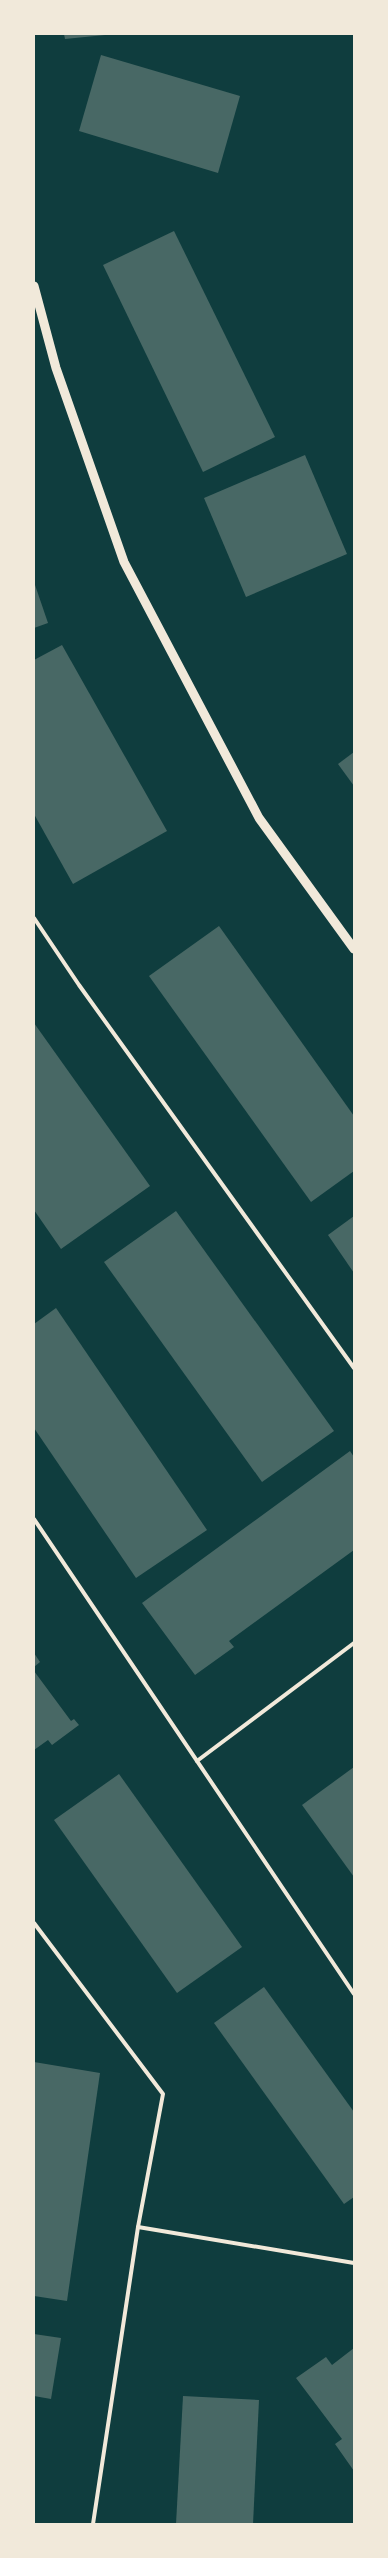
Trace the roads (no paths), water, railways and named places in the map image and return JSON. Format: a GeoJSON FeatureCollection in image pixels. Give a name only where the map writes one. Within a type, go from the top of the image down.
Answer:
{"type":"FeatureCollection","features":[{"type":"Feature","properties":{"kind":"street"},"geometry":{"type":"LineString","coordinates":[[34,286],[56,368],[124,562],[259,818],[354,949]]}},
{"type":"Feature","properties":{"kind":"lane"},"geometry":{"type":"LineString","coordinates":[[34,918],[79,985],[354,1368]]}},
{"type":"Feature","properties":{"kind":"lane"},"geometry":{"type":"LineString","coordinates":[[34,1519],[354,1994]]}},
{"type":"Feature","properties":{"kind":"lane"},"geometry":{"type":"LineString","coordinates":[[197,1762],[354,1643]]}},
{"type":"Feature","properties":{"kind":"lane"},"geometry":{"type":"LineString","coordinates":[[34,1923],[36,1930],[163,2094],[138,2227],[93,2524]]}},
{"type":"Feature","properties":{"kind":"lane"},"geometry":{"type":"LineString","coordinates":[[138,2227],[354,2263]]}}]}
